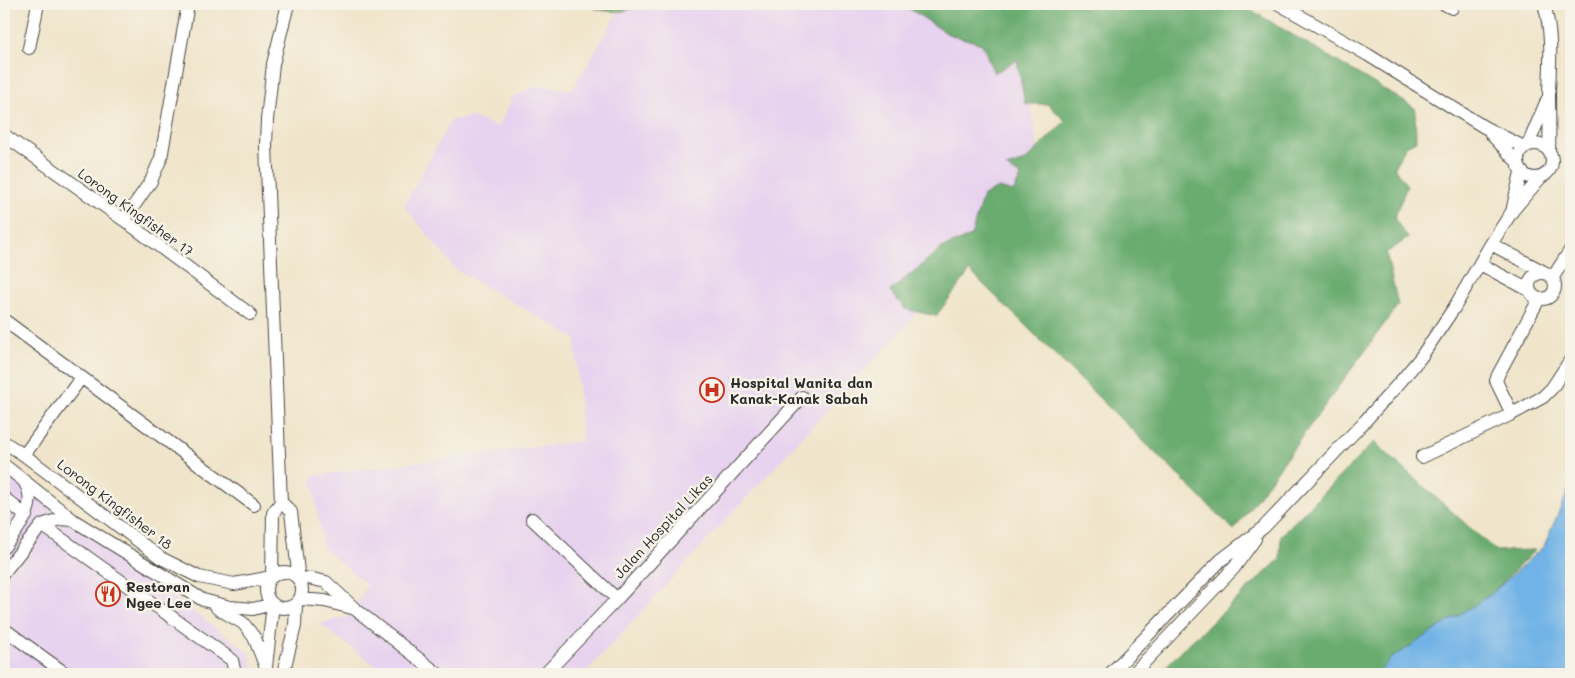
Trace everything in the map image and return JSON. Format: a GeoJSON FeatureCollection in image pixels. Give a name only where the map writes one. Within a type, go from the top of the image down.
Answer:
{"type":"FeatureCollection","features":[{"type":"Feature","properties":{"kind":"street"},"geometry":{"type":"LineString","coordinates":[[29,48],[38,4]]}},
{"type":"Feature","properties":{"kind":"street"},"geometry":{"type":"LineString","coordinates":[[124,220],[151,181],[161,158],[188,4]]}},
{"type":"Feature","properties":{"kind":"street"},"geometry":{"type":"LineString","coordinates":[[272,577],[273,513],[281,502],[266,145],[273,64],[288,4]]}},
{"type":"Feature","properties":{"kind":"street"},"geometry":{"type":"LineString","coordinates":[[1133,674],[1234,568],[1264,527],[1365,422],[1421,357],[1454,308],[1513,210],[1541,177],[1550,171],[1552,166],[1551,155],[1540,144],[1526,146],[1484,127],[1368,55],[1280,4]]}},
{"type":"Feature","properties":{"kind":"street"},"geometry":{"type":"LineString","coordinates":[[1544,4],[1551,33],[1548,150]]}},
{"type":"Feature","properties":{"kind":"street"},"geometry":{"type":"LineString","coordinates":[[1513,210],[1519,167],[1518,156],[1526,146],[1540,119],[1549,93]]}},
{"type":"Feature","properties":{"kind":"street"},"geometry":{"type":"LineString","coordinates":[[1484,127],[1530,178],[1541,177]]}},
{"type":"Feature","properties":{"kind":"street","name":"Lorong Kingfisher 17"},"geometry":{"type":"LineString","coordinates":[[4,135],[124,220],[250,314]]}},
{"type":"Feature","properties":{"kind":"street"},"geometry":{"type":"LineString","coordinates":[[1480,264],[1529,290],[1533,296],[1539,299],[1547,298],[1554,293],[1556,285],[1549,275],[1491,244]]}},
{"type":"Feature","properties":{"kind":"street"},"geometry":{"type":"LineString","coordinates":[[1529,290],[1529,282],[1534,275],[1549,275],[1571,250]]}},
{"type":"Feature","properties":{"kind":"street"},"geometry":{"type":"LineString","coordinates":[[1512,414],[1496,381],[1539,299]]}},
{"type":"Feature","properties":{"kind":"street"},"geometry":{"type":"LineString","coordinates":[[4,320],[254,505]]}},
{"type":"Feature","properties":{"kind":"street"},"geometry":{"type":"LineString","coordinates":[[1422,457],[1543,397],[1552,388],[1571,360]]}},
{"type":"Feature","properties":{"kind":"street"},"geometry":{"type":"LineString","coordinates":[[24,455],[81,378]]}},
{"type":"Feature","properties":{"kind":"street","name":"Jalan Hospital Likas"},"geometry":{"type":"LineString","coordinates":[[545,674],[802,397]]}},
{"type":"Feature","properties":{"kind":"street","name":"Lorong Kingfisher 18"},"geometry":{"type":"LineString","coordinates":[[4,442],[161,558],[199,577],[234,584],[272,577]]}},
{"type":"Feature","properties":{"kind":"street"},"geometry":{"type":"LineString","coordinates":[[4,465],[73,520],[243,623],[254,637],[265,671]]}},
{"type":"Feature","properties":{"kind":"street"},"geometry":{"type":"LineString","coordinates":[[4,546],[26,516],[30,495],[24,481]]}},
{"type":"Feature","properties":{"kind":"street"},"geometry":{"type":"LineString","coordinates":[[4,498],[26,516]]}},
{"type":"Feature","properties":{"kind":"street"},"geometry":{"type":"LineString","coordinates":[[281,502],[291,512],[298,580],[302,589],[283,674]]}},
{"type":"Feature","properties":{"kind":"street"},"geometry":{"type":"LineString","coordinates":[[532,518],[616,599]]}},
{"type":"Feature","properties":{"kind":"street"},"geometry":{"type":"LineString","coordinates":[[4,572],[42,525],[60,519],[73,520]]}},
{"type":"Feature","properties":{"kind":"street"},"geometry":{"type":"LineString","coordinates":[[42,525],[232,660],[235,674]]}},
{"type":"Feature","properties":{"kind":"street"},"geometry":{"type":"LineString","coordinates":[[1110,674],[1221,560],[1264,527]]}},
{"type":"Feature","properties":{"kind":"street"},"geometry":{"type":"LineString","coordinates":[[298,580],[292,574],[287,573],[272,577],[266,590],[269,600],[282,608],[287,608],[298,601],[324,601],[355,609]]}},
{"type":"Feature","properties":{"kind":"street"},"geometry":{"type":"LineString","coordinates":[[298,580],[308,578],[326,582],[355,609],[438,674]]}},
{"type":"Feature","properties":{"kind":"street"},"geometry":{"type":"LineString","coordinates":[[203,600],[230,607],[253,609],[273,604]]}},
{"type":"Feature","properties":{"kind":"street"},"geometry":{"type":"LineString","coordinates":[[265,671],[273,604]]}},
{"type":"Feature","properties":{"kind":"street"},"geometry":{"type":"LineString","coordinates":[[4,629],[66,674]]}},
{"type":"Feature","properties":{"kind":"shaded area","name":"Hospital Wanita dan Kanak-Kanak Sabah"},"geometry":{"type":"Polygon","coordinates":[[[623,4],[915,4],[1024,55],[1041,173],[985,239],[584,674],[387,674],[320,624],[352,615],[367,585],[323,548],[312,476],[582,441],[575,338],[456,270],[404,206],[451,120],[472,117],[498,127],[513,97],[537,86],[573,89],[623,4]]]}},
{"type":"Feature","properties":{"kind":"shaded area"},"geometry":{"type":"Polygon","coordinates":[[[4,473],[250,653],[253,674],[4,674],[4,473]]]}},
{"type":"Feature","properties":{"kind":"green space"},"geometry":{"type":"Polygon","coordinates":[[[585,4],[640,4],[627,10],[612,12],[585,4]]]}},
{"type":"Feature","properties":{"kind":"green space"},"geometry":{"type":"Polygon","coordinates":[[[902,4],[1241,4],[1415,108],[1416,141],[1406,146],[1394,167],[1407,186],[1394,218],[1408,238],[1386,253],[1398,305],[1234,530],[970,271],[936,316],[905,309],[890,291],[942,248],[971,236],[983,195],[999,188],[1013,192],[1021,176],[1006,167],[1025,161],[1065,121],[1048,104],[1025,104],[1017,60],[994,73],[982,44],[948,34],[902,4]]]}},
{"type":"Feature","properties":{"kind":"green space"},"geometry":{"type":"Polygon","coordinates":[[[1374,442],[1496,551],[1535,550],[1490,595],[1390,659],[1378,674],[1159,674],[1181,651],[1280,559],[1281,535],[1374,442]]]}},
{"type":"Feature","properties":{"kind":"water"},"geometry":{"type":"Polygon","coordinates":[[[1571,484],[1571,674],[1378,674],[1390,659],[1490,595],[1544,546],[1571,484]]]}},
{"type":"Feature","properties":{"kind":"place","name":"Hospital Wanita dan Kanak-Kanak Sabah"},"geometry":{"type":"Point","coordinates":[712,390]}},
{"type":"Feature","properties":{"kind":"place","name":"Restoran Ngee Lee"},"geometry":{"type":"Point","coordinates":[108,594]}}]}
